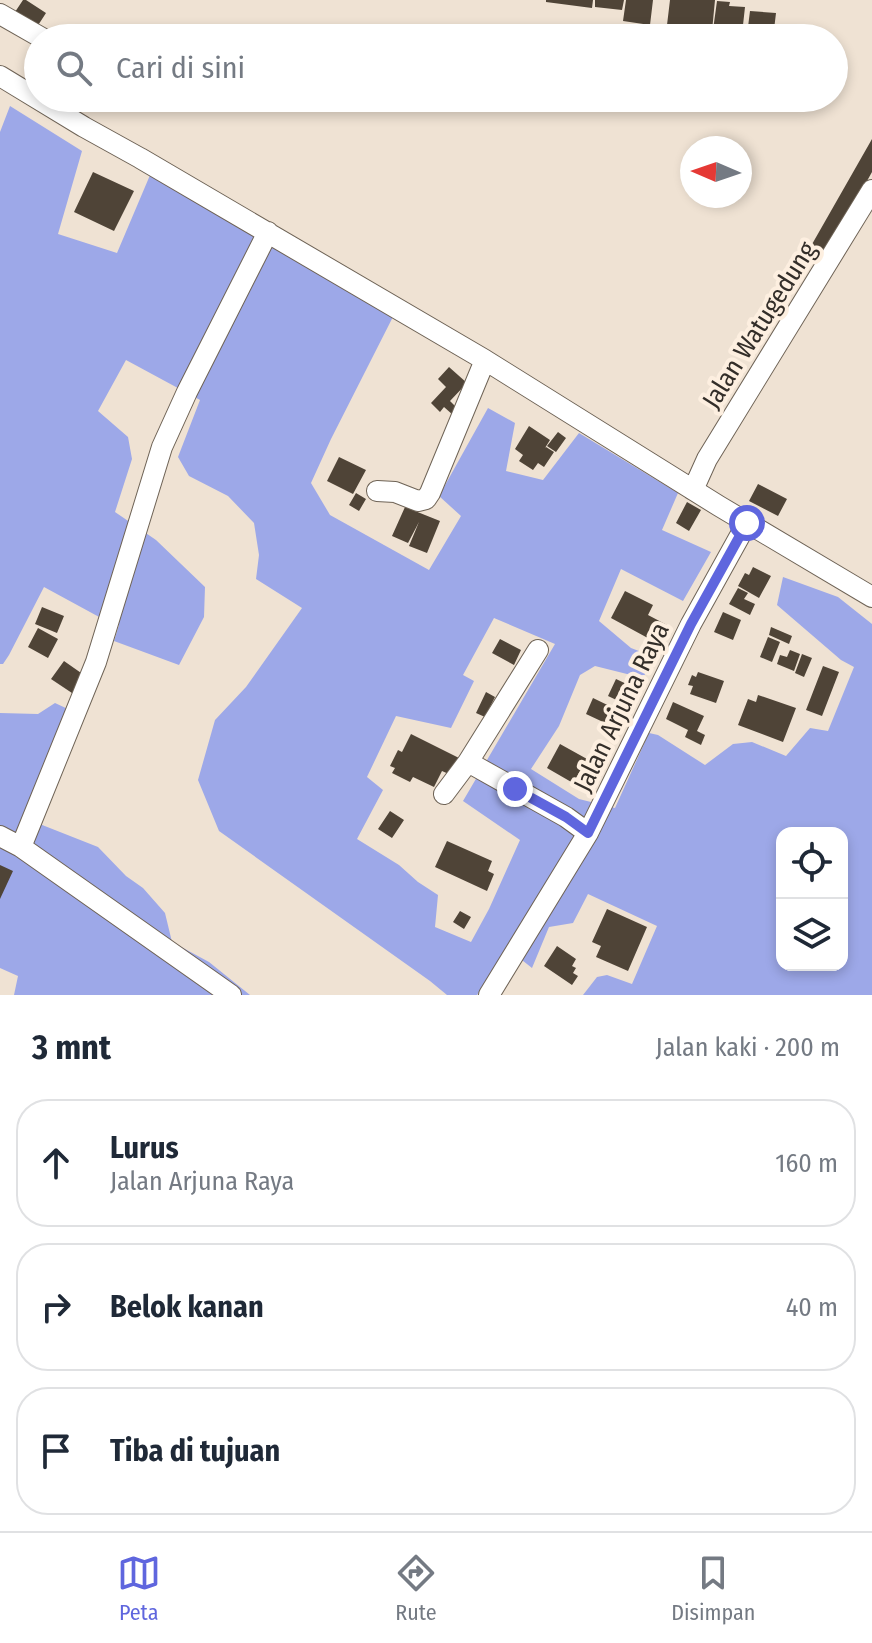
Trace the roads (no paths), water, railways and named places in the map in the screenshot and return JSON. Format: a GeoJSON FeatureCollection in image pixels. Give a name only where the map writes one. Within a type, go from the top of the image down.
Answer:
{"type":"FeatureCollection","features":[{"type":"Feature","properties":{"kind":"street"},"geometry":{"type":"LineString","coordinates":[[0,14],[24,28]]}},
{"type":"Feature","properties":{"kind":"street"},"geometry":{"type":"LineString","coordinates":[[0,76],[24,91]]}},
{"type":"Feature","properties":{"kind":"street"},"geometry":{"type":"LineString","coordinates":[[59,112],[485,360],[872,597]]}},
{"type":"Feature","properties":{"kind":"street","name":"Jalan Watugedung"},"geometry":{"type":"LineString","coordinates":[[693,490],[707,459],[872,190]]}},
{"type":"Feature","properties":{"kind":"street"},"geometry":{"type":"LineString","coordinates":[[21,847],[96,662],[162,447],[268,232]]}},
{"type":"Feature","properties":{"kind":"street"},"geometry":{"type":"LineString","coordinates":[[377,491],[395,492],[418,501],[426,499],[485,360]]}},
{"type":"Feature","properties":{"kind":"street","name":"Jalan Arjuna Raya"},"geometry":{"type":"LineString","coordinates":[[489,995],[588,833],[691,624],[747,523]]}},
{"type":"Feature","properties":{"kind":"street"},"geometry":{"type":"LineString","coordinates":[[444,794],[468,762],[538,650]]}},
{"type":"Feature","properties":{"kind":"street"},"geometry":{"type":"LineString","coordinates":[[468,762],[566,817],[588,833]]}},
{"type":"Feature","properties":{"kind":"street"},"geometry":{"type":"LineString","coordinates":[[0,836],[21,847],[231,995]]}}]}
